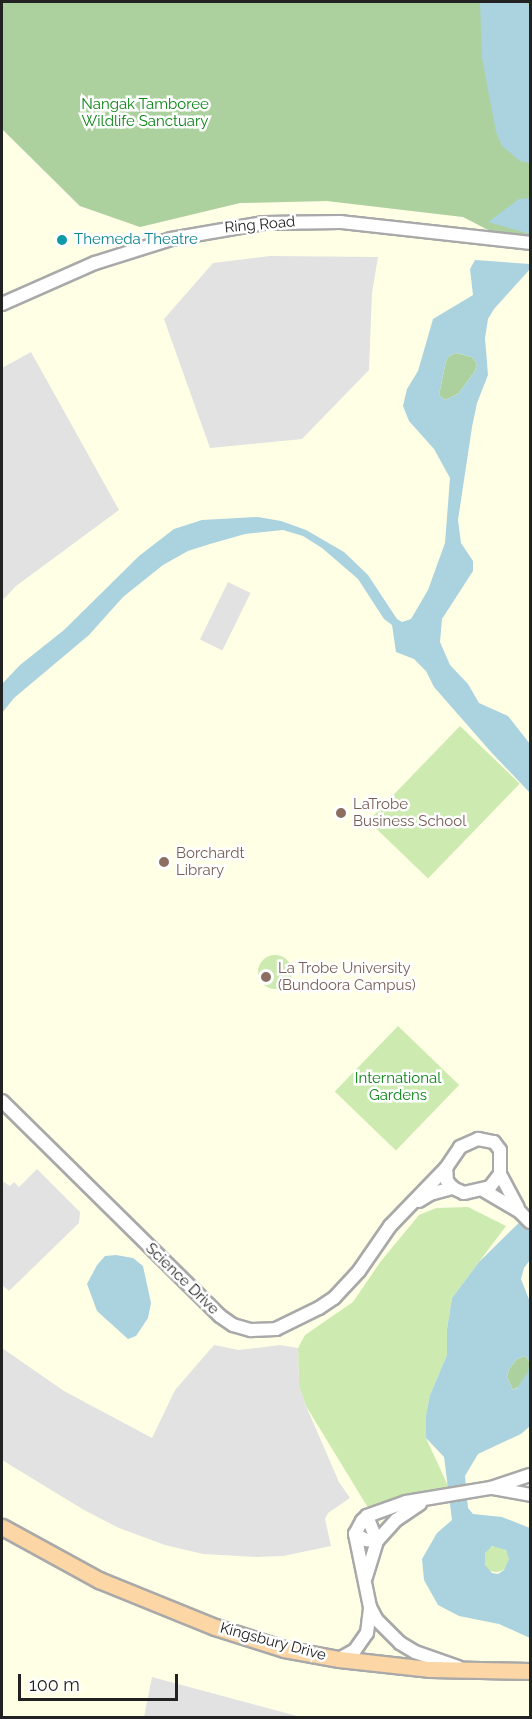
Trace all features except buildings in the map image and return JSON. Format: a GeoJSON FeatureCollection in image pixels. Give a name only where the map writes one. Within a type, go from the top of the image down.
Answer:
{"type":"FeatureCollection","features":[{"type":"Feature","properties":{"kind":"main road","name":"Kingsbury Drive"},"geometry":{"type":"LineString","coordinates":[[2,1527],[99,1580],[177,1613],[248,1639],[339,1659],[474,1672],[526,1671]]}},
{"type":"Feature","properties":{"kind":"street","name":"Ring Road"},"geometry":{"type":"LineString","coordinates":[[2,304],[95,263],[134,250],[171,239],[255,224],[341,222],[531,243]]}},
{"type":"Feature","properties":{"kind":"street","name":"Science Drive"},"geometry":{"type":"LineString","coordinates":[[2,1101],[220,1316],[243,1329],[276,1329],[329,1302],[359,1271],[403,1211],[446,1168]]}},
{"type":"Feature","properties":{"kind":"street"},"geometry":{"type":"LineString","coordinates":[[500,1174],[490,1187],[464,1193],[453,1188],[447,1181],[446,1168],[460,1147],[478,1139],[494,1142],[500,1150],[500,1174],[520,1212]]}},
{"type":"Feature","properties":{"kind":"street","name":"Science Drive"},"geometry":{"type":"LineString","coordinates":[[403,1211],[430,1194],[453,1188]]}},
{"type":"Feature","properties":{"kind":"street"},"geometry":{"type":"LineString","coordinates":[[483,1190],[520,1212],[531,1222]]}},
{"type":"Feature","properties":{"kind":"street"},"geometry":{"type":"LineString","coordinates":[[339,1659],[355,1650],[363,1641],[369,1608],[355,1534],[356,1528],[367,1516],[406,1502],[491,1488],[531,1475]]}},
{"type":"Feature","properties":{"kind":"street"},"geometry":{"type":"LineString","coordinates":[[491,1488],[531,1495]]}},
{"type":"Feature","properties":{"kind":"street"},"geometry":{"type":"LineString","coordinates":[[365,1581],[377,1541],[404,1513],[437,1496]]}},
{"type":"Feature","properties":{"kind":"street"},"geometry":{"type":"LineString","coordinates":[[367,1516],[377,1541]]}},
{"type":"Feature","properties":{"kind":"street"},"geometry":{"type":"LineString","coordinates":[[355,1534],[366,1540],[377,1541]]}},
{"type":"Feature","properties":{"kind":"street"},"geometry":{"type":"LineString","coordinates":[[369,1608],[377,1620],[400,1643],[415,1652],[474,1672]]}},
{"type":"Feature","properties":{"kind":"shaded area","name":"La Trobe University (Bundoora Campus)"},"geometry":{"type":"Polygon","coordinates":[[[2,129],[79,206],[140,227],[240,203],[327,201],[463,217],[492,232],[530,237],[530,1717],[2,1717],[2,129]]]}},
{"type":"Feature","properties":{"kind":"shaded area"},"geometry":{"type":"Polygon","coordinates":[[[270,256],[378,257],[372,293],[369,370],[302,439],[210,448],[164,319],[213,263],[270,256]]]}},
{"type":"Feature","properties":{"kind":"shaded area"},"geometry":{"type":"Polygon","coordinates":[[[31,352],[119,510],[16,586],[2,601],[2,368],[31,352]]]}},
{"type":"Feature","properties":{"kind":"shaded area"},"geometry":{"type":"Polygon","coordinates":[[[228,582],[250,593],[222,650],[200,640],[228,582]]]}},
{"type":"Feature","properties":{"kind":"shaded area"},"geometry":{"type":"Polygon","coordinates":[[[37,1169],[80,1212],[79,1223],[9,1291],[2,1285],[2,1181],[10,1186],[14,1182],[19,1187],[37,1169]]]}},
{"type":"Feature","properties":{"kind":"shaded area"},"geometry":{"type":"Polygon","coordinates":[[[214,1345],[239,1350],[280,1345],[298,1348],[299,1385],[306,1406],[339,1482],[350,1498],[328,1513],[325,1519],[331,1546],[283,1556],[256,1557],[203,1554],[165,1545],[119,1528],[84,1510],[2,1460],[2,1348],[64,1391],[152,1438],[175,1390],[214,1345]]]}},
{"type":"Feature","properties":{"kind":"shaded area"},"geometry":{"type":"Polygon","coordinates":[[[152,1677],[297,1716],[302,1717],[144,1717],[152,1677]]]}},
{"type":"Feature","properties":{"kind":"green space","name":"Nangak Tamboree Wildlife Sanctuary"},"geometry":{"type":"Polygon","coordinates":[[[2,2],[530,2],[530,237],[492,232],[463,217],[327,201],[240,203],[140,227],[80,206],[2,129],[2,2]]]}},
{"type":"Feature","properties":{"kind":"green space"},"geometry":{"type":"Polygon","coordinates":[[[456,353],[472,357],[477,364],[475,371],[458,394],[445,400],[439,395],[446,361],[449,356],[456,353]]]}},
{"type":"Feature","properties":{"kind":"green space"},"geometry":{"type":"Polygon","coordinates":[[[460,726],[520,784],[428,879],[368,821],[460,726]]]}},
{"type":"Feature","properties":{"kind":"green space"},"geometry":{"type":"Polygon","coordinates":[[[275,955],[287,960],[292,972],[287,984],[275,989],[263,984],[258,972],[263,960],[275,955]]]}},
{"type":"Feature","properties":{"kind":"green space","name":"International Gardens"},"geometry":{"type":"Polygon","coordinates":[[[398,1026],[459,1085],[396,1151],[335,1091],[398,1026]]]}},
{"type":"Feature","properties":{"kind":"green space"},"geometry":{"type":"Polygon","coordinates":[[[468,1207],[506,1226],[452,1298],[447,1329],[447,1355],[430,1395],[426,1415],[426,1438],[449,1488],[370,1511],[306,1406],[299,1386],[298,1348],[305,1335],[353,1302],[381,1261],[419,1215],[436,1208],[468,1207]]]}},
{"type":"Feature","properties":{"kind":"green space"},"geometry":{"type":"Polygon","coordinates":[[[525,1356],[530,1362],[529,1371],[521,1385],[513,1390],[507,1377],[509,1369],[517,1359],[525,1356]]]}},
{"type":"Feature","properties":{"kind":"green space"},"geometry":{"type":"Polygon","coordinates":[[[496,1546],[505,1550],[509,1559],[505,1568],[496,1572],[487,1568],[483,1559],[487,1550],[496,1546]]]}},
{"type":"Feature","properties":{"kind":"water"},"geometry":{"type":"Polygon","coordinates":[[[480,2],[525,2],[530,7],[530,163],[520,161],[502,146],[496,132],[482,58],[480,2]]]}},
{"type":"Feature","properties":{"kind":"water"},"geometry":{"type":"Polygon","coordinates":[[[530,198],[530,234],[488,222],[519,199],[530,198]]]}},
{"type":"Feature","properties":{"kind":"water"},"geometry":{"type":"Polygon","coordinates":[[[475,260],[530,264],[530,269],[494,309],[488,319],[485,338],[488,375],[477,403],[472,427],[458,520],[461,543],[473,561],[473,571],[442,619],[440,642],[450,665],[468,684],[479,703],[508,716],[530,744],[530,793],[434,687],[426,671],[414,659],[396,652],[392,625],[384,619],[358,579],[322,548],[303,536],[283,530],[245,534],[210,544],[188,551],[163,565],[123,597],[89,635],[14,698],[2,713],[2,684],[20,665],[64,630],[139,556],[174,529],[202,520],[258,517],[281,521],[306,530],[344,552],[368,575],[397,619],[402,622],[411,619],[428,590],[445,543],[450,478],[434,449],[409,421],[403,406],[407,389],[418,371],[433,319],[473,295],[470,269],[475,260]],[[456,353],[449,356],[439,395],[445,400],[458,394],[475,371],[477,364],[472,357],[456,353]]]}},
{"type":"Feature","properties":{"kind":"water"},"geometry":{"type":"Polygon","coordinates":[[[530,1212],[530,1260],[524,1268],[521,1279],[530,1302],[530,1362],[525,1356],[517,1359],[509,1369],[507,1377],[513,1390],[517,1388],[528,1372],[530,1363],[530,1426],[521,1434],[478,1454],[465,1476],[468,1508],[473,1514],[502,1517],[530,1528],[530,1638],[499,1624],[459,1616],[438,1605],[424,1580],[422,1559],[437,1533],[452,1520],[444,1457],[426,1438],[426,1415],[430,1395],[447,1355],[447,1329],[452,1298],[479,1262],[530,1212]],[[492,1546],[485,1553],[485,1565],[492,1573],[498,1574],[504,1570],[509,1559],[506,1550],[492,1546]]]}},
{"type":"Feature","properties":{"kind":"water"},"geometry":{"type":"Polygon","coordinates":[[[105,1256],[133,1258],[143,1266],[151,1303],[148,1318],[136,1336],[128,1339],[97,1311],[87,1284],[97,1265],[105,1256]]]}},
{"type":"Feature","properties":{"kind":"place","name":"Themeda Theatre"},"geometry":{"type":"Point","coordinates":[62,240]}},
{"type":"Feature","properties":{"kind":"place","name":"LaTrobe Business School"},"geometry":{"type":"Point","coordinates":[341,813]}},
{"type":"Feature","properties":{"kind":"place","name":"Borchardt Library"},"geometry":{"type":"Point","coordinates":[164,862]}},
{"type":"Feature","properties":{"kind":"place","name":"La Trobe University (Bundoora Campus)"},"geometry":{"type":"Point","coordinates":[266,977]}}]}
